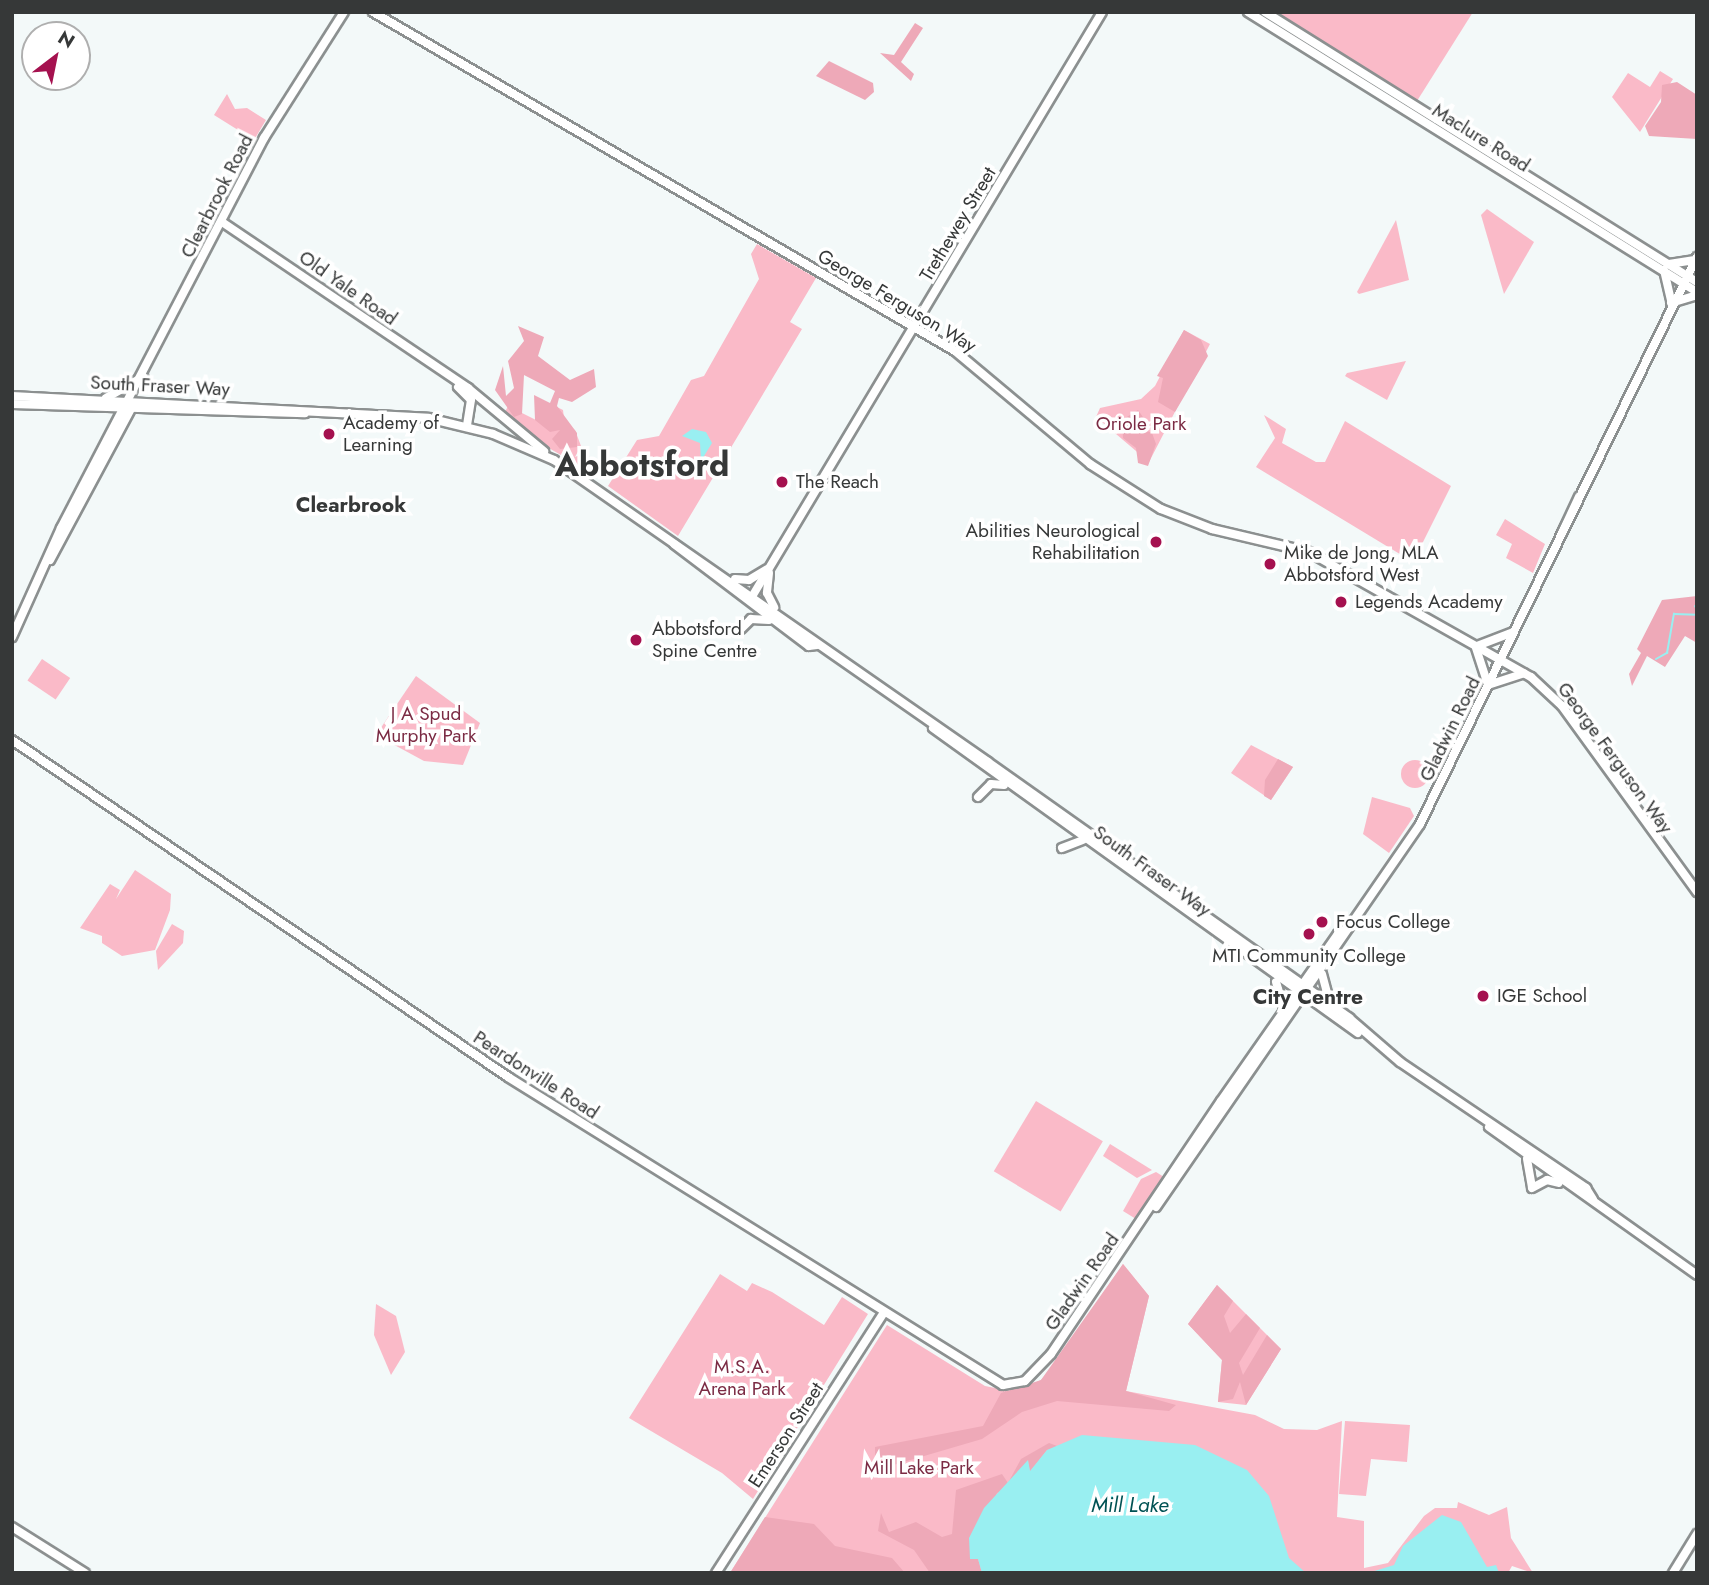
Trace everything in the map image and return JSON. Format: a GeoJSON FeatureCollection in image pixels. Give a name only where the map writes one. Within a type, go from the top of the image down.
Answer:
{"type":"FeatureCollection","features":[{"type":"Feature","properties":{"kind":"main road","name":"Clearbrook Road"},"geometry":{"type":"LineString","coordinates":[[12,637],[264,138],[344,12]]}},
{"type":"Feature","properties":{"kind":"main road","name":"George Ferguson Way"},"geometry":{"type":"LineString","coordinates":[[373,12],[961,355],[1090,464],[1161,509],[1212,529],[1309,552],[1524,673],[1562,706],[1697,892]]}},
{"type":"Feature","properties":{"kind":"main road","name":"Trethewey Street"},"geometry":{"type":"LineString","coordinates":[[753,594],[1102,12]]}},
{"type":"Feature","properties":{"kind":"main road","name":"Maclure Road"},"geometry":{"type":"LineString","coordinates":[[1248,12],[1667,267]]}},
{"type":"Feature","properties":{"kind":"main road","name":"Maclure Road"},"geometry":{"type":"LineString","coordinates":[[1265,12],[1667,267],[1684,279],[1697,294]]}},
{"type":"Feature","properties":{"kind":"main road","name":"Old Yale Road"},"geometry":{"type":"LineString","coordinates":[[222,222],[454,382],[554,460]]}},
{"type":"Feature","properties":{"kind":"main road"},"geometry":{"type":"LineString","coordinates":[[1696,261],[1667,267],[1671,303],[1697,294]]}},
{"type":"Feature","properties":{"kind":"main road","name":"Gladwin Road"},"geometry":{"type":"LineString","coordinates":[[1051,1354],[1420,824],[1671,303],[1696,261]]}},
{"type":"Feature","properties":{"kind":"main road","name":"Maclure Road"},"geometry":{"type":"LineString","coordinates":[[1684,279],[1697,282]]}},
{"type":"Feature","properties":{"kind":"main road"},"geometry":{"type":"LineString","coordinates":[[114,424],[105,403],[143,377]]}},
{"type":"Feature","properties":{"kind":"main road","name":"Old Yale Road"},"geometry":{"type":"LineString","coordinates":[[454,382],[471,400],[467,426]]}},
{"type":"Feature","properties":{"kind":"main road","name":"South Fraser Way"},"geometry":{"type":"LineString","coordinates":[[12,396],[129,406],[305,412],[467,426],[554,460],[1276,966],[1333,1007],[1358,1033]]}},
{"type":"Feature","properties":{"kind":"main road","name":"South Fraser Way"},"geometry":{"type":"LineString","coordinates":[[12,404],[105,403]]}},
{"type":"Feature","properties":{"kind":"main road","name":"Clearbrook Road"},"geometry":{"type":"LineString","coordinates":[[50,560],[114,424],[129,406]]}},
{"type":"Feature","properties":{"kind":"main road","name":"South Fraser Way"},"geometry":{"type":"LineString","coordinates":[[672,541],[753,594],[778,618]]}},
{"type":"Feature","properties":{"kind":"main road"},"geometry":{"type":"LineString","coordinates":[[730,578],[749,580],[770,567]]}},
{"type":"Feature","properties":{"kind":"main road"},"geometry":{"type":"LineString","coordinates":[[741,629],[756,618],[778,618],[766,593],[770,567]]}},
{"type":"Feature","properties":{"kind":"main road"},"geometry":{"type":"LineString","coordinates":[[1515,630],[1494,644],[1475,646],[1488,685],[1524,673]]}},
{"type":"Feature","properties":{"kind":"main road","name":"South Fraser Way"},"geometry":{"type":"LineString","coordinates":[[933,728],[1008,787],[1300,996],[1586,1188],[1592,1199]]}},
{"type":"Feature","properties":{"kind":"main road","name":"Peardonville Road"},"geometry":{"type":"LineString","coordinates":[[12,740],[517,1083],[883,1314],[1003,1385],[1026,1381],[1051,1354]]}},
{"type":"Feature","properties":{"kind":"main road"},"geometry":{"type":"LineString","coordinates":[[978,797],[991,784],[1008,787]]}},
{"type":"Feature","properties":{"kind":"main road"},"geometry":{"type":"LineString","coordinates":[[1072,832],[1062,848],[1083,840]]}},
{"type":"Feature","properties":{"kind":"main road"},"geometry":{"type":"LineString","coordinates":[[1276,966],[1300,975],[1321,965],[1322,987],[1333,1007]]}},
{"type":"Feature","properties":{"kind":"main road"},"geometry":{"type":"LineString","coordinates":[[1267,972],[1285,995],[1286,1015],[1305,1009],[1327,1015]]}},
{"type":"Feature","properties":{"kind":"main road","name":"South Fraser Way"},"geometry":{"type":"LineString","coordinates":[[1484,1122],[1568,1187],[1592,1199],[1697,1275]]}},
{"type":"Feature","properties":{"kind":"main road"},"geometry":{"type":"LineString","coordinates":[[1525,1156],[1532,1188],[1547,1180],[1568,1187]]}},
{"type":"Feature","properties":{"kind":"main road","name":"Emerson Street"},"geometry":{"type":"LineString","coordinates":[[716,1573],[883,1314]]}},
{"type":"Feature","properties":{"kind":"main road"},"geometry":{"type":"LineString","coordinates":[[12,1527],[85,1573]]}},
{"type":"Feature","properties":{"kind":"main road"},"geometry":{"type":"LineString","coordinates":[[1672,1573],[1697,1534]]}},
{"type":"Feature","properties":{"kind":"green space"},"geometry":{"type":"Polygon","coordinates":[[[1275,12],[1473,12],[1417,101],[1275,12]]]}},
{"type":"Feature","properties":{"kind":"green space"},"geometry":{"type":"Polygon","coordinates":[[[1660,71],[1673,79],[1640,132],[1612,97],[1628,73],[1650,87],[1660,71]]]}},
{"type":"Feature","properties":{"kind":"green space"},"geometry":{"type":"Polygon","coordinates":[[[227,94],[235,109],[247,108],[266,120],[254,140],[214,115],[227,94]]]}},
{"type":"Feature","properties":{"kind":"green space"},"geometry":{"type":"Polygon","coordinates":[[[1487,209],[1534,242],[1504,294],[1481,215],[1487,209]]]}},
{"type":"Feature","properties":{"kind":"green space"},"geometry":{"type":"Polygon","coordinates":[[[1396,220],[1409,280],[1359,294],[1357,292],[1396,220]]]}},
{"type":"Feature","properties":{"kind":"green space"},"geometry":{"type":"Polygon","coordinates":[[[757,244],[816,278],[790,322],[802,329],[678,536],[608,486],[637,440],[659,436],[691,380],[704,376],[759,279],[751,254],[757,244]]]}},
{"type":"Feature","properties":{"kind":"green space","name":"Oriole Park"},"geometry":{"type":"Polygon","coordinates":[[[1184,330],[1210,344],[1149,462],[1096,417],[1100,408],[1141,399],[1155,386],[1184,330]]]}},
{"type":"Feature","properties":{"kind":"green space"},"geometry":{"type":"Polygon","coordinates":[[[1406,361],[1387,400],[1345,376],[1347,373],[1406,361]]]}},
{"type":"Feature","properties":{"kind":"green space"},"geometry":{"type":"Polygon","coordinates":[[[549,403],[563,410],[565,426],[575,430],[581,446],[575,457],[584,453],[596,461],[606,473],[601,478],[540,443],[505,412],[508,406],[540,422],[549,403]]]}},
{"type":"Feature","properties":{"kind":"green space"},"geometry":{"type":"Polygon","coordinates":[[[1264,415],[1286,429],[1282,443],[1316,462],[1325,462],[1345,421],[1451,486],[1413,562],[1256,467],[1275,438],[1264,415]]]}},
{"type":"Feature","properties":{"kind":"green space"},"geometry":{"type":"Polygon","coordinates":[[[1505,519],[1545,544],[1533,573],[1506,558],[1512,544],[1496,535],[1505,519]]]}},
{"type":"Feature","properties":{"kind":"green space"},"geometry":{"type":"Polygon","coordinates":[[[42,659],[70,678],[56,700],[27,681],[42,659]]]}},
{"type":"Feature","properties":{"kind":"green space","name":"J A Spud Murphy Park"},"geometry":{"type":"Polygon","coordinates":[[[416,676],[480,723],[463,765],[424,761],[376,735],[416,676]]]}},
{"type":"Feature","properties":{"kind":"green space"},"geometry":{"type":"Polygon","coordinates":[[[1251,745],[1293,767],[1271,800],[1231,773],[1251,745]]]}},
{"type":"Feature","properties":{"kind":"green space"},"geometry":{"type":"Polygon","coordinates":[[[1415,760],[1425,764],[1429,774],[1425,784],[1415,788],[1405,784],[1401,774],[1405,764],[1415,760]]]}},
{"type":"Feature","properties":{"kind":"green space"},"geometry":{"type":"Polygon","coordinates":[[[1372,797],[1410,808],[1414,816],[1389,853],[1363,834],[1372,797]]]}},
{"type":"Feature","properties":{"kind":"green space"},"geometry":{"type":"Polygon","coordinates":[[[135,870],[171,894],[170,910],[155,950],[122,956],[102,943],[102,936],[80,928],[110,884],[120,890],[116,899],[135,870]]]}},
{"type":"Feature","properties":{"kind":"green space"},"geometry":{"type":"Polygon","coordinates":[[[172,924],[184,931],[183,943],[158,970],[156,951],[172,924]]]}},
{"type":"Feature","properties":{"kind":"green space"},"geometry":{"type":"Polygon","coordinates":[[[1036,1101],[1103,1141],[1061,1211],[994,1171],[1036,1101]]]}},
{"type":"Feature","properties":{"kind":"green space"},"geometry":{"type":"Polygon","coordinates":[[[1110,1144],[1152,1170],[1137,1178],[1103,1156],[1110,1144]]]}},
{"type":"Feature","properties":{"kind":"green space"},"geometry":{"type":"Polygon","coordinates":[[[1156,1172],[1164,1177],[1136,1219],[1123,1211],[1141,1179],[1156,1172]]]}},
{"type":"Feature","properties":{"kind":"green space","name":"Mill Lake Park"},"geometry":{"type":"Polygon","coordinates":[[[1123,1264],[1149,1296],[1126,1391],[1255,1415],[1284,1429],[1317,1430],[1342,1421],[1337,1517],[1364,1521],[1364,1568],[1388,1563],[1424,1516],[1435,1508],[1457,1508],[1458,1502],[1489,1515],[1507,1507],[1511,1538],[1533,1573],[1512,1566],[1508,1573],[730,1573],[887,1325],[985,1386],[1015,1392],[1041,1380],[1058,1360],[1123,1264]]]}},
{"type":"Feature","properties":{"kind":"green space","name":"M.S.A. Arena Park"},"geometry":{"type":"Polygon","coordinates":[[[720,1274],[747,1291],[752,1283],[772,1292],[824,1325],[842,1297],[868,1314],[753,1499],[722,1473],[629,1418],[720,1274]]]}},
{"type":"Feature","properties":{"kind":"green space"},"geometry":{"type":"Polygon","coordinates":[[[1217,1285],[1281,1349],[1246,1405],[1218,1402],[1222,1360],[1188,1324],[1217,1285]]]}},
{"type":"Feature","properties":{"kind":"green space"},"geometry":{"type":"Polygon","coordinates":[[[376,1304],[396,1316],[405,1352],[391,1375],[374,1335],[376,1304]]]}},
{"type":"Feature","properties":{"kind":"green space"},"geometry":{"type":"Polygon","coordinates":[[[1345,1421],[1410,1425],[1407,1462],[1371,1459],[1366,1496],[1339,1494],[1345,1421]]]}},
{"type":"Feature","properties":{"kind":"shaded area"},"geometry":{"type":"Polygon","coordinates":[[[915,23],[923,28],[901,62],[914,74],[911,81],[880,53],[894,55],[915,23]]]}},
{"type":"Feature","properties":{"kind":"shaded area"},"geometry":{"type":"Polygon","coordinates":[[[829,61],[873,83],[874,92],[865,100],[816,76],[829,61]]]}},
{"type":"Feature","properties":{"kind":"shaded area"},"geometry":{"type":"Polygon","coordinates":[[[1677,82],[1697,95],[1697,139],[1649,136],[1645,126],[1661,102],[1662,85],[1677,82]]]}},
{"type":"Feature","properties":{"kind":"shaded area"},"geometry":{"type":"Polygon","coordinates":[[[518,326],[544,337],[538,356],[570,380],[594,369],[596,387],[572,402],[559,398],[557,406],[577,433],[577,447],[560,449],[552,439],[560,430],[550,432],[535,420],[534,395],[550,403],[555,391],[524,375],[522,414],[514,417],[495,390],[503,366],[506,396],[514,388],[508,361],[524,341],[518,326]]]}},
{"type":"Feature","properties":{"kind":"shaded area"},"geometry":{"type":"Polygon","coordinates":[[[1184,330],[1201,340],[1208,356],[1175,412],[1158,402],[1163,378],[1157,376],[1184,330]]]}},
{"type":"Feature","properties":{"kind":"shaded area"},"geometry":{"type":"Polygon","coordinates":[[[1138,410],[1145,420],[1137,427],[1152,433],[1156,444],[1148,466],[1138,463],[1136,448],[1123,438],[1122,420],[1138,410]]]}},
{"type":"Feature","properties":{"kind":"shaded area"},"geometry":{"type":"Polygon","coordinates":[[[1697,596],[1697,643],[1685,636],[1665,667],[1647,656],[1632,686],[1629,674],[1641,653],[1637,649],[1662,600],[1697,596]]]}},
{"type":"Feature","properties":{"kind":"shaded area"},"geometry":{"type":"Polygon","coordinates":[[[1278,759],[1293,767],[1271,800],[1264,796],[1265,780],[1278,759]]]}},
{"type":"Feature","properties":{"kind":"shaded area"},"geometry":{"type":"Polygon","coordinates":[[[1123,1264],[1149,1296],[1126,1391],[1176,1405],[1169,1411],[1057,1401],[1022,1412],[982,1439],[890,1466],[875,1456],[875,1447],[983,1426],[1001,1393],[1041,1380],[1123,1264]]]}},
{"type":"Feature","properties":{"kind":"shaded area"},"geometry":{"type":"Polygon","coordinates":[[[1217,1285],[1233,1301],[1224,1316],[1230,1333],[1246,1314],[1260,1328],[1239,1363],[1243,1375],[1267,1335],[1281,1349],[1246,1405],[1240,1382],[1233,1399],[1218,1402],[1222,1360],[1188,1324],[1217,1285]]]}},
{"type":"Feature","properties":{"kind":"shaded area"},"geometry":{"type":"Polygon","coordinates":[[[1049,1443],[1060,1447],[1047,1450],[1030,1472],[1028,1461],[1011,1486],[997,1493],[970,1559],[978,1559],[982,1573],[930,1573],[914,1550],[878,1531],[881,1513],[889,1532],[916,1522],[942,1537],[952,1534],[956,1490],[1002,1474],[1008,1483],[1021,1459],[1049,1443]]]}},
{"type":"Feature","properties":{"kind":"shaded area"},"geometry":{"type":"Polygon","coordinates":[[[765,1517],[814,1524],[835,1546],[892,1558],[905,1573],[730,1573],[765,1517]]]}},
{"type":"Feature","properties":{"kind":"water"},"geometry":{"type":"Polygon","coordinates":[[[692,429],[706,432],[712,443],[701,461],[700,443],[682,436],[692,429]]]}},
{"type":"Feature","properties":{"kind":"water","name":"Mill Lake"},"geometry":{"type":"Polygon","coordinates":[[[1082,1435],[1195,1445],[1247,1470],[1269,1496],[1289,1558],[1306,1573],[982,1573],[978,1559],[970,1559],[969,1538],[984,1508],[1028,1460],[1030,1471],[1047,1450],[1082,1435]]]}},
{"type":"Feature","properties":{"kind":"water"},"geometry":{"type":"Polygon","coordinates":[[[1442,1515],[1461,1522],[1487,1567],[1496,1565],[1499,1573],[1368,1573],[1394,1565],[1403,1546],[1442,1515]]]}},
{"type":"Feature","properties":{"kind":"waterway"},"geometry":{"type":"LineString","coordinates":[[1656,659],[1667,653],[1674,614],[1697,615]]}},
{"type":"Feature","properties":{"kind":"place","name":"Academy of Learning"},"geometry":{"type":"Point","coordinates":[329,434]}},
{"type":"Feature","properties":{"kind":"place","name":"The Reach"},"geometry":{"type":"Point","coordinates":[782,482]}},
{"type":"Feature","properties":{"kind":"place","name":"Abilities Neurological Rehabilitation"},"geometry":{"type":"Point","coordinates":[1156,542]}},
{"type":"Feature","properties":{"kind":"place","name":"Mike de Jong, MLA Abbotsford West"},"geometry":{"type":"Point","coordinates":[1270,564]}},
{"type":"Feature","properties":{"kind":"place","name":"Legends Academy"},"geometry":{"type":"Point","coordinates":[1341,602]}},
{"type":"Feature","properties":{"kind":"place","name":"Abbotsford Spine Centre"},"geometry":{"type":"Point","coordinates":[636,640]}},
{"type":"Feature","properties":{"kind":"place","name":"Focus College"},"geometry":{"type":"Point","coordinates":[1322,922]}},
{"type":"Feature","properties":{"kind":"place","name":"MTI Community College"},"geometry":{"type":"Point","coordinates":[1309,934]}},
{"type":"Feature","properties":{"kind":"place","name":"IGE School"},"geometry":{"type":"Point","coordinates":[1483,996]}},
{"type":"Feature","properties":{"kind":"district","name":"Abbotsford"},"geometry":{"type":"Point","coordinates":[642,465]}},
{"type":"Feature","properties":{"kind":"district","name":"Clearbrook"},"geometry":{"type":"Point","coordinates":[351,505]}},
{"type":"Feature","properties":{"kind":"district","name":"City Centre"},"geometry":{"type":"Point","coordinates":[1308,997]}}]}
